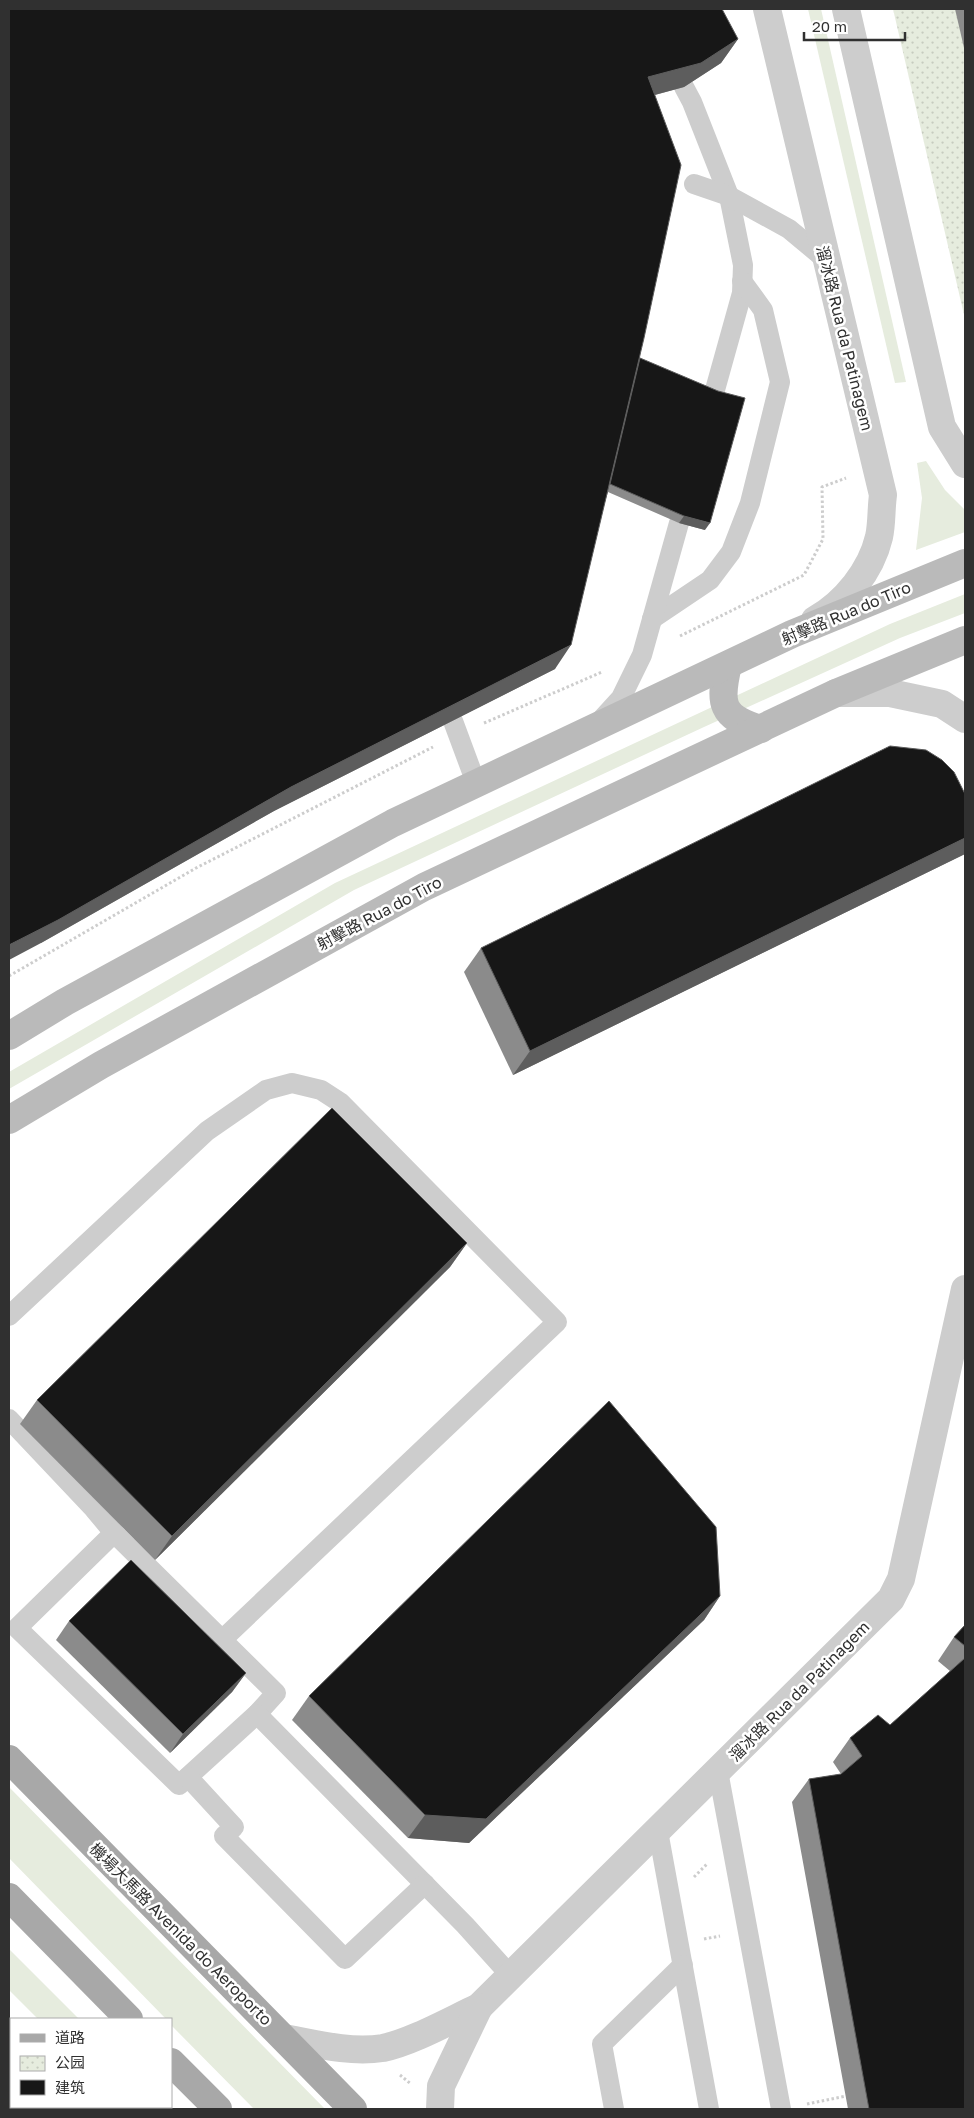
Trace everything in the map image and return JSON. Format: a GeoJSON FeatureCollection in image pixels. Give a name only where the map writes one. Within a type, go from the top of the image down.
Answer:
{"type":"FeatureCollection","features":[{"type":"Feature","properties":{"kind":"main road","name":"機場大馬路 Avenida do Aeroporto"},"geometry":{"type":"LineString","coordinates":[[9,1759],[353,2109]]}},
{"type":"Feature","properties":{"kind":"main road"},"geometry":{"type":"LineString","coordinates":[[9,1896],[128,2018]]}},
{"type":"Feature","properties":{"kind":"main road"},"geometry":{"type":"LineString","coordinates":[[172,2063],[218,2109]]}},
{"type":"Feature","properties":{"kind":"street","name":"溜冰路 Rua da Patinagem"},"geometry":{"type":"LineString","coordinates":[[767,9],[825,259],[883,495],[879,538],[862,578],[833,610],[792,634]]}},
{"type":"Feature","properties":{"kind":"street"},"geometry":{"type":"LineString","coordinates":[[846,9],[942,428],[965,464]]}},
{"type":"Feature","properties":{"kind":"street","name":"射擊路 Rua do Tiro"},"geometry":{"type":"LineString","coordinates":[[9,1036],[65,1002],[384,828],[792,634],[965,563]]}},
{"type":"Feature","properties":{"kind":"street","name":"射擊路 Rua do Tiro"},"geometry":{"type":"LineString","coordinates":[[9,1120],[110,1060],[424,887],[836,693],[965,640]]}},
{"type":"Feature","properties":{"kind":"street"},"geometry":{"type":"LineString","coordinates":[[728,665],[723,688],[724,707],[740,723],[761,729]]}},
{"type":"Feature","properties":{"kind":"street"},"geometry":{"type":"LineString","coordinates":[[836,693],[890,693],[942,704],[965,719]]}},
{"type":"Feature","properties":{"kind":"street","name":"溜冰路 Rua da Patinagem"},"geometry":{"type":"LineString","coordinates":[[284,2038],[348,2050],[383,2048],[416,2036],[478,2007],[891,1599],[901,1579],[964,1302]]}},
{"type":"Feature","properties":{"kind":"street","name":"溜冰路 Rua da Patinagem"},"geometry":{"type":"LineString","coordinates":[[440,2104],[441,2086],[478,2007]]}},
{"type":"Feature","properties":{"kind":"lane"},"geometry":{"type":"LineString","coordinates":[[684,87],[729,196],[743,265],[742,293],[713,397]]}},
{"type":"Feature","properties":{"kind":"lane"},"geometry":{"type":"LineString","coordinates":[[694,184],[729,196],[789,229],[825,259]]}},
{"type":"Feature","properties":{"kind":"lane"},"geometry":{"type":"LineString","coordinates":[[652,619],[710,580],[731,552],[750,503],[780,382],[763,310],[742,281]]}},
{"type":"Feature","properties":{"kind":"lane"},"geometry":{"type":"LineString","coordinates":[[587,732],[607,715],[620,698],[642,655],[679,523]]}},
{"type":"Feature","properties":{"kind":"lane"},"geometry":{"type":"LineString","coordinates":[[453,721],[476,783]]}},
{"type":"Feature","properties":{"kind":"lane"},"geometry":{"type":"LineString","coordinates":[[9,1316],[207,1131],[266,1090],[292,1083],[321,1090],[341,1103],[557,1322],[223,1639]]}},
{"type":"Feature","properties":{"kind":"lane"},"geometry":{"type":"LineString","coordinates":[[9,1419],[94,1509],[114,1533],[276,1693],[257,1714],[179,1785],[17,1628],[114,1533]]}},
{"type":"Feature","properties":{"kind":"lane"},"geometry":{"type":"LineString","coordinates":[[257,1714],[465,1925],[511,1976]]}},
{"type":"Feature","properties":{"kind":"lane"},"geometry":{"type":"LineString","coordinates":[[718,1771],[781,2109]]}},
{"type":"Feature","properties":{"kind":"lane"},"geometry":{"type":"LineString","coordinates":[[188,1777],[234,1827],[224,1836],[345,1959],[425,1884]]}},
{"type":"Feature","properties":{"kind":"lane"},"geometry":{"type":"LineString","coordinates":[[658,1831],[709,2109]]}},
{"type":"Feature","properties":{"kind":"lane"},"geometry":{"type":"LineString","coordinates":[[614,2109],[602,2044],[683,1965]]}},
{"type":"Feature","properties":{"kind":"path"},"geometry":{"type":"LineString","coordinates":[[670,1899],[732,1842]]}},
{"type":"Feature","properties":{"kind":"path"},"geometry":{"type":"LineString","coordinates":[[678,1944],[748,1931]]}},
{"type":"Feature","properties":{"kind":"path"},"geometry":{"type":"LineString","coordinates":[[383,2048],[394,2070],[400,2076],[418,2092],[440,2104]]}},
{"type":"Feature","properties":{"kind":"path"},"geometry":{"type":"LineString","coordinates":[[781,2109],[846,2096]]}},
{"type":"Feature","properties":{"kind":"green space"},"geometry":{"type":"Polygon","coordinates":[[[808,9],[821,9],[906,382],[895,383],[808,9]]]}},
{"type":"Feature","properties":{"kind":"green space"},"geometry":{"type":"Polygon","coordinates":[[[893,9],[965,9],[965,319],[893,9]]]}},
{"type":"Feature","properties":{"kind":"green space"},"geometry":{"type":"Polygon","coordinates":[[[926,461],[945,490],[965,510],[965,532],[916,550],[922,498],[917,463],[926,461]]]}},
{"type":"Feature","properties":{"kind":"green space"},"geometry":{"type":"Polygon","coordinates":[[[965,594],[965,613],[900,638],[354,890],[9,1089],[9,1072],[335,883],[890,624],[965,594]]]}},
{"type":"Feature","properties":{"kind":"green space"},"geometry":{"type":"Polygon","coordinates":[[[9,1787],[325,2109],[254,2109],[172,2026],[172,2018],[165,2018],[9,1858],[9,1787]]]}},
{"type":"Feature","properties":{"kind":"green space"},"geometry":{"type":"Polygon","coordinates":[[[9,1949],[78,2018],[37,2018],[9,1990],[9,1949]]]}},
{"type":"Feature","properties":{"kind":"green space"},"geometry":{"type":"Polygon","coordinates":[[[9,2017],[10,2108],[101,2109],[9,2109],[9,2017]]]}},
{"type":"Feature","properties":{"kind":"building"},"geometry":{"type":"Polygon","coordinates":[[[9,9],[722,9],[738,39],[701,63],[648,77],[681,165],[644,338],[571,645],[291,787],[58,920],[9,945],[9,9]]]}},
{"type":"Feature","properties":{"kind":"building"},"geometry":{"type":"Polygon","coordinates":[[[640,358],[718,391],[745,398],[710,523],[684,516],[610,484],[640,358]]]}},
{"type":"Feature","properties":{"kind":"building"},"geometry":{"type":"Polygon","coordinates":[[[890,746],[926,750],[942,760],[954,772],[965,794],[965,838],[530,1051],[481,948],[890,746]]]}},
{"type":"Feature","properties":{"kind":"building"},"geometry":{"type":"Polygon","coordinates":[[[332,1108],[467,1243],[172,1536],[37,1400],[332,1108]]]}},
{"type":"Feature","properties":{"kind":"building"},"geometry":{"type":"Polygon","coordinates":[[[609,1401],[716,1527],[720,1596],[486,1819],[425,1815],[309,1696],[609,1401]]]}},
{"type":"Feature","properties":{"kind":"building"},"geometry":{"type":"Polygon","coordinates":[[[131,1560],[246,1673],[183,1734],[69,1621],[131,1560]]]}},
{"type":"Feature","properties":{"kind":"building"},"geometry":{"type":"Polygon","coordinates":[[[965,1625],[965,1646],[954,1637],[965,1625]]]}},
{"type":"Feature","properties":{"kind":"building"},"geometry":{"type":"Polygon","coordinates":[[[965,1658],[965,2109],[869,2109],[809,1779],[841,1774],[862,1756],[850,1738],[878,1715],[890,1725],[965,1658]]]}}]}
